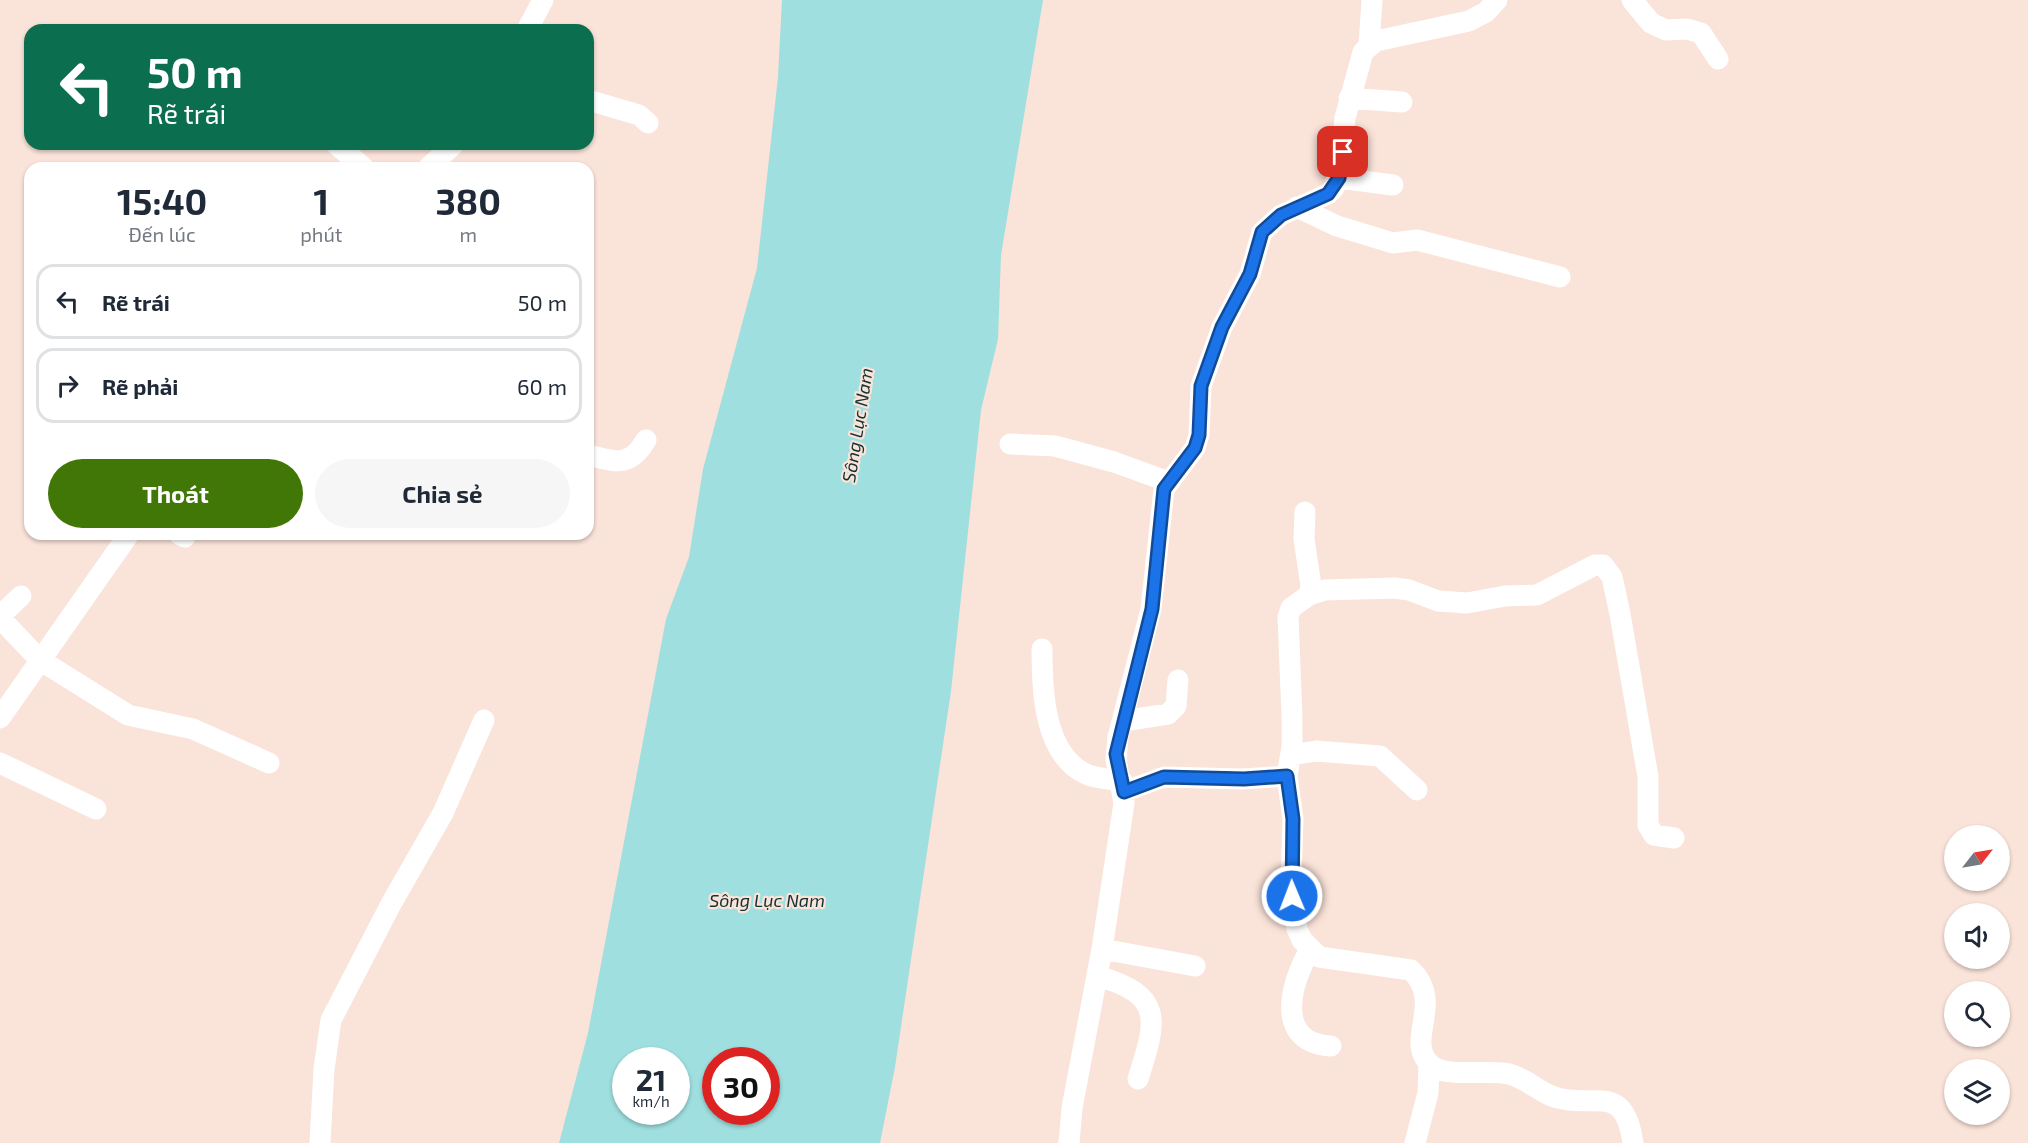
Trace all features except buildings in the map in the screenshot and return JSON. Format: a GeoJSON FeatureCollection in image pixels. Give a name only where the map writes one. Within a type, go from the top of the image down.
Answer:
{"type":"FeatureCollection","features":[{"type":"Feature","properties":{"kind":"street"},"geometry":{"type":"LineString","coordinates":[[530,24],[543,0]]}},
{"type":"Feature","properties":{"kind":"street"},"geometry":{"type":"LineString","coordinates":[[1369,46],[1372,0]]}},
{"type":"Feature","properties":{"kind":"street"},"geometry":{"type":"LineString","coordinates":[[1069,1143],[1072,1108],[1102,949],[1123,786],[1116,754],[1152,609],[1164,489],[1195,448],[1199,435],[1201,386],[1222,327],[1250,274],[1262,232],[1281,215],[1328,194],[1339,178],[1345,118],[1363,51],[1387,38],[1469,21],[1486,12],[1497,0]]}},
{"type":"Feature","properties":{"kind":"street"},"geometry":{"type":"LineString","coordinates":[[1632,0],[1651,23],[1666,30],[1687,28],[1701,33],[1718,58]]}},
{"type":"Feature","properties":{"kind":"street"},"geometry":{"type":"LineString","coordinates":[[1349,98],[1402,102]]}},
{"type":"Feature","properties":{"kind":"street"},"geometry":{"type":"LineString","coordinates":[[594,102],[639,115],[648,123]]}},
{"type":"Feature","properties":{"kind":"street"},"geometry":{"type":"LineString","coordinates":[[343,150],[357,162]]}},
{"type":"Feature","properties":{"kind":"street"},"geometry":{"type":"LineString","coordinates":[[434,162],[448,150]]}},
{"type":"Feature","properties":{"kind":"street"},"geometry":{"type":"LineString","coordinates":[[1339,178],[1393,184]]}},
{"type":"Feature","properties":{"kind":"street"},"geometry":{"type":"LineString","coordinates":[[1297,207],[1337,226],[1392,243],[1417,240],[1560,277]]}},
{"type":"Feature","properties":{"kind":"street"},"geometry":{"type":"LineString","coordinates":[[594,456],[619,462],[629,460],[639,452],[646,440]]}},
{"type":"Feature","properties":{"kind":"street"},"geometry":{"type":"LineString","coordinates":[[1010,444],[1055,446],[1114,462],[1168,482]]}},
{"type":"Feature","properties":{"kind":"street"},"geometry":{"type":"LineString","coordinates":[[1305,512],[1304,539],[1311,586],[1309,595]]}},
{"type":"Feature","properties":{"kind":"street"},"geometry":{"type":"LineString","coordinates":[[0,718],[125,540]]}},
{"type":"Feature","properties":{"kind":"street"},"geometry":{"type":"LineString","coordinates":[[1634,1143],[1624,1113],[1614,1103],[1557,1099],[1510,1074],[1436,1068],[1429,1063],[1420,1049],[1426,1000],[1424,986],[1411,970],[1402,966],[1329,960],[1319,957],[1310,950],[1297,929],[1291,882],[1293,819],[1287,776],[1291,755],[1292,716],[1288,617],[1291,608],[1309,595],[1325,590],[1395,588],[1409,590],[1438,601],[1467,603],[1505,596],[1537,595],[1595,565],[1603,565],[1611,577],[1620,614],[1648,777],[1648,825],[1654,835],[1674,838]]}},
{"type":"Feature","properties":{"kind":"street"},"geometry":{"type":"LineString","coordinates":[[21,596],[0,617],[40,660],[128,715],[193,729],[269,763]]}},
{"type":"Feature","properties":{"kind":"street"},"geometry":{"type":"LineString","coordinates":[[1042,649],[1042,680],[1052,728],[1059,747],[1073,766],[1085,774],[1123,786],[1164,777],[1244,779],[1287,776]]}},
{"type":"Feature","properties":{"kind":"street"},"geometry":{"type":"LineString","coordinates":[[1123,721],[1168,714],[1176,706],[1178,680]]}},
{"type":"Feature","properties":{"kind":"street"},"geometry":{"type":"LineString","coordinates":[[320,1143],[324,1069],[331,1020],[391,904],[443,813],[484,720]]}},
{"type":"Feature","properties":{"kind":"street"},"geometry":{"type":"LineString","coordinates":[[1291,755],[1316,751],[1380,756],[1417,790]]}},
{"type":"Feature","properties":{"kind":"street"},"geometry":{"type":"LineString","coordinates":[[0,763],[96,809]]}},
{"type":"Feature","properties":{"kind":"street"},"geometry":{"type":"LineString","coordinates":[[1102,949],[1195,966]]}},
{"type":"Feature","properties":{"kind":"street"},"geometry":{"type":"LineString","coordinates":[[1310,950],[1298,971],[1293,987],[1293,1020],[1306,1040],[1318,1046],[1331,1046]]}},
{"type":"Feature","properties":{"kind":"street"},"geometry":{"type":"LineString","coordinates":[[1097,976],[1133,989],[1149,1012],[1153,1026],[1152,1035],[1138,1079]]}},
{"type":"Feature","properties":{"kind":"street"},"geometry":{"type":"LineString","coordinates":[[1415,1143],[1428,1093],[1429,1063]]}},
{"type":"Feature","properties":{"kind":"water","name":"Sông Lục Nam"},"geometry":{"type":"Polygon","coordinates":[[[782,0],[1043,0],[1001,255],[998,339],[981,410],[951,691],[895,1067],[880,1143],[559,1143],[588,1033],[666,619],[689,557],[703,469],[757,268],[778,77],[782,0]]]}},
{"type":"Feature","properties":{"kind":"route"},"geometry":{"type":"LineString","coordinates":[[1292,896],[1293,819],[1287,776],[1244,779],[1164,777],[1124,792],[1116,754],[1118,737],[1152,609],[1164,489],[1195,448],[1199,435],[1201,386],[1222,327],[1250,274],[1262,232],[1268,224],[1281,215],[1328,194],[1339,178],[1343,152]]}}]}
